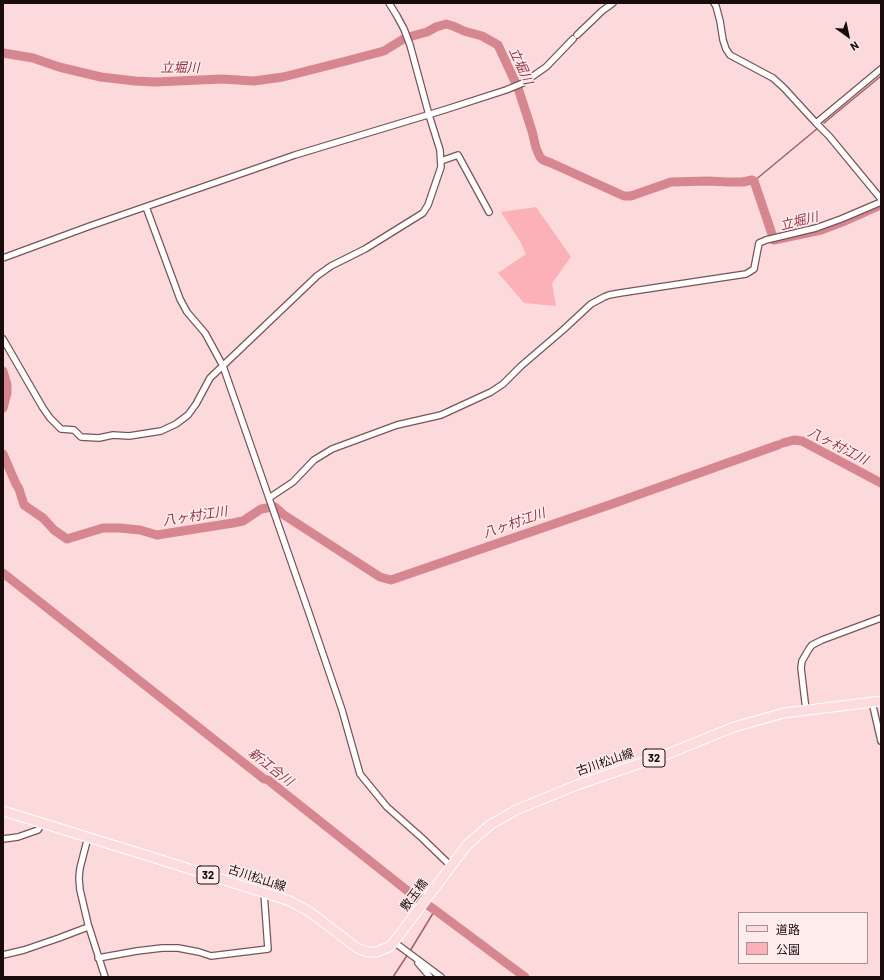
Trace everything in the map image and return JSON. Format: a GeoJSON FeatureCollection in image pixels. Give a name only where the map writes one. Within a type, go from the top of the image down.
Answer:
{"type":"FeatureCollection","features":[{"type":"Feature","properties":{"kind":"main road","name":"古川松山線"},"geometry":{"type":"LineString","coordinates":[[451,866],[467,846],[490,824],[516,810],[577,785],[670,753],[734,727],[784,713],[876,702]]}},
{"type":"Feature","properties":{"kind":"main road","name":"古川松山線"},"geometry":{"type":"LineString","coordinates":[[3,811],[290,901],[310,912],[357,948],[367,952],[376,952],[389,947],[395,940]]}},
{"type":"Feature","properties":{"kind":"main road","name":"敷玉橋"},"geometry":{"type":"LineString","coordinates":[[395,940],[451,866]]}},
{"type":"Feature","properties":{"kind":"street"},"geometry":{"type":"LineString","coordinates":[[3,339],[35,395],[50,418],[61,429],[74,430],[81,437],[99,438],[113,435],[129,436],[161,431],[176,424],[188,415],[196,404],[210,378],[317,276],[331,266],[365,249],[423,212],[428,204],[440,168],[440,150],[410,45],[404,29],[389,3]]}},
{"type":"Feature","properties":{"kind":"street"},"geometry":{"type":"LineString","coordinates":[[3,258],[90,226],[295,156],[429,115],[523,83],[546,67],[575,37],[613,3]]}},
{"type":"Feature","properties":{"kind":"street"},"geometry":{"type":"LineString","coordinates":[[714,3],[720,21],[724,44],[730,55],[773,78],[784,88],[829,136],[881,199]]}},
{"type":"Feature","properties":{"kind":"street"},"geometry":{"type":"LineString","coordinates":[[816,123],[881,69]]}},
{"type":"Feature","properties":{"kind":"street"},"geometry":{"type":"LineString","coordinates":[[441,161],[458,155],[489,212]]}},
{"type":"Feature","properties":{"kind":"street"},"geometry":{"type":"LineString","coordinates":[[269,498],[293,482],[314,460],[332,449],[397,425],[441,414],[491,392],[503,384],[521,366],[591,304],[609,295],[746,274],[754,269],[759,243],[841,220],[881,202]]}},
{"type":"Feature","properties":{"kind":"street"},"geometry":{"type":"LineString","coordinates":[[146,207],[180,299],[187,312],[205,333],[223,366],[342,710],[360,774],[387,808],[422,838],[451,866]]}},
{"type":"Feature","properties":{"kind":"street"},"geometry":{"type":"LineString","coordinates":[[806,710],[801,668],[802,661],[812,645],[881,618]]}},
{"type":"Feature","properties":{"kind":"street"},"geometry":{"type":"LineString","coordinates":[[876,702],[881,741]]}},
{"type":"Feature","properties":{"kind":"street"},"geometry":{"type":"LineString","coordinates":[[3,839],[18,837],[38,830],[42,823]]}},
{"type":"Feature","properties":{"kind":"street"},"geometry":{"type":"LineString","coordinates":[[88,837],[80,868],[80,890],[88,927],[105,977]]}},
{"type":"Feature","properties":{"kind":"street"},"geometry":{"type":"LineString","coordinates":[[98,958],[162,948],[178,948],[199,952],[210,956],[268,949],[264,893]]}},
{"type":"Feature","properties":{"kind":"street"},"geometry":{"type":"LineString","coordinates":[[3,954],[24,950],[88,927]]}},
{"type":"Feature","properties":{"kind":"street"},"geometry":{"type":"LineString","coordinates":[[395,940],[413,957],[430,977]]}},
{"type":"Feature","properties":{"kind":"street"},"geometry":{"type":"LineString","coordinates":[[413,957],[441,977]]}},
{"type":"Feature","properties":{"kind":"green space"},"geometry":{"type":"Polygon","coordinates":[[[536,207],[571,257],[552,283],[556,306],[524,303],[498,273],[526,254],[521,243],[501,212],[536,207]]]}},
{"type":"Feature","properties":{"kind":"waterway","name":"立堀川"},"geometry":{"type":"LineString","coordinates":[[3,53],[33,58],[59,67],[101,77],[135,81],[155,82],[222,79],[254,81],[283,77],[384,51],[405,38],[427,32],[446,24],[482,36],[498,45],[518,88],[536,148],[543,160],[624,196],[631,196],[671,182],[743,182],[752,180],[754,181],[774,240],[821,230],[881,205]]}},
{"type":"Feature","properties":{"kind":"waterway"},"geometry":{"type":"LineString","coordinates":[[824,123],[881,76]]}},
{"type":"Feature","properties":{"kind":"waterway"},"geometry":{"type":"LineString","coordinates":[[754,181],[818,128]]}},
{"type":"Feature","properties":{"kind":"waterway","name":"八ヶ村江川"},"geometry":{"type":"LineString","coordinates":[[3,371],[7,385],[7,393],[3,408]]}},
{"type":"Feature","properties":{"kind":"waterway","name":"八ヶ村江川"},"geometry":{"type":"LineString","coordinates":[[783,443],[794,440],[802,441],[881,483]]}},
{"type":"Feature","properties":{"kind":"waterway","name":"八ヶ村江川"},"geometry":{"type":"LineString","coordinates":[[272,507],[275,507],[284,515],[380,577],[391,580],[778,445]]}},
{"type":"Feature","properties":{"kind":"waterway","name":"八ヶ村江川"},"geometry":{"type":"LineString","coordinates":[[3,454],[19,489],[24,505],[43,518],[54,530],[67,539],[103,528],[140,530],[157,535],[243,521],[261,509],[267,508]]}},
{"type":"Feature","properties":{"kind":"waterway","name":"新江合川"},"geometry":{"type":"LineString","coordinates":[[3,573],[414,896],[525,977]]}},
{"type":"Feature","properties":{"kind":"waterway"},"geometry":{"type":"LineString","coordinates":[[410,951],[435,910]]}},
{"type":"Feature","properties":{"kind":"waterway"},"geometry":{"type":"LineString","coordinates":[[393,977],[408,954]]}}]}
